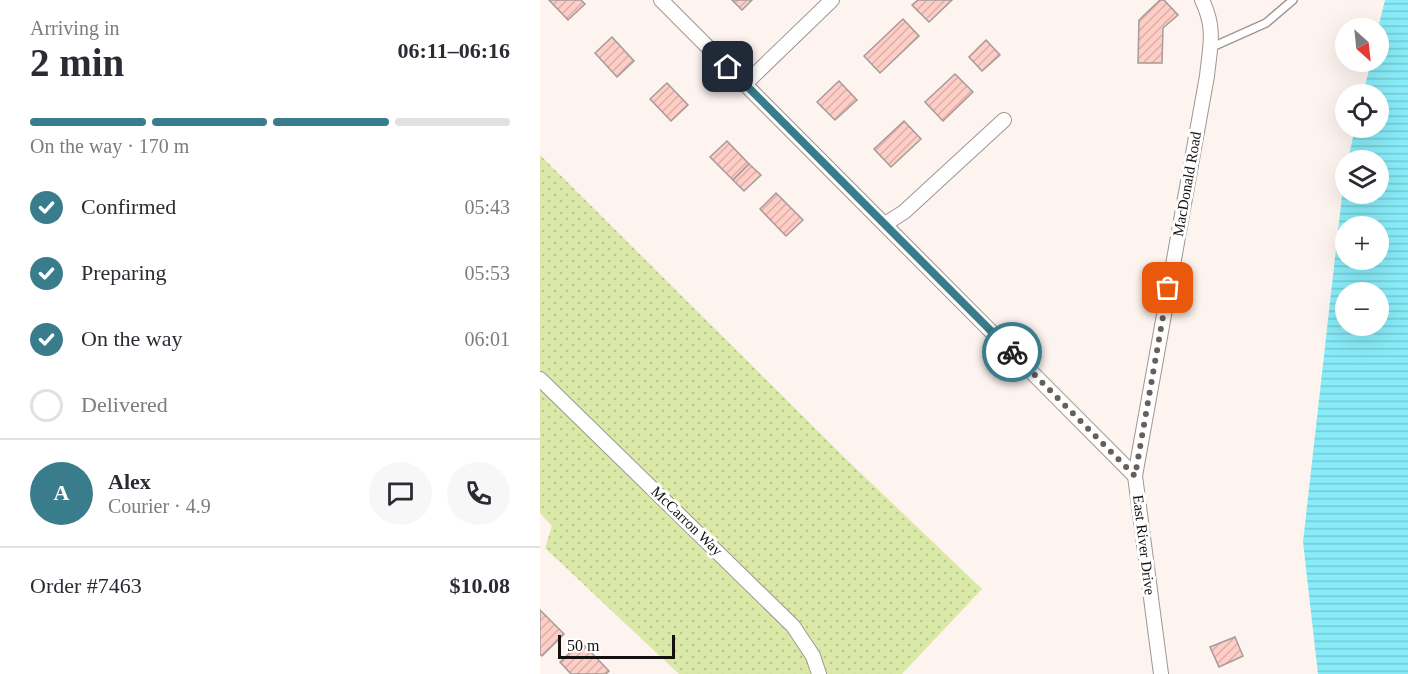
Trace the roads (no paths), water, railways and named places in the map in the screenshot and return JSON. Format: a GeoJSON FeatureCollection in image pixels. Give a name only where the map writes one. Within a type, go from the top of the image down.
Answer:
{"type":"FeatureCollection","features":[{"type":"Feature","properties":{"kind":"street","name":"East River Drive"},"geometry":{"type":"LineString","coordinates":[[661,0],[1135,476],[1161,674]]}},
{"type":"Feature","properties":{"kind":"street"},"geometry":{"type":"LineString","coordinates":[[745,84],[832,0]]}},
{"type":"Feature","properties":{"kind":"street","name":"MacDonald Road"},"geometry":{"type":"LineString","coordinates":[[1135,476],[1210,48],[1212,32],[1202,0]]}},
{"type":"Feature","properties":{"kind":"street"},"geometry":{"type":"LineString","coordinates":[[885,224],[904,212],[1004,120]]}},
{"type":"Feature","properties":{"kind":"street","name":"McCarron Way"},"geometry":{"type":"LineString","coordinates":[[540,379],[793,626],[813,656],[819,674]]}},
{"type":"Feature","properties":{"kind":"lane"},"geometry":{"type":"LineString","coordinates":[[1210,48],[1266,23],[1293,0]]}},
{"type":"Feature","properties":{"kind":"water"},"geometry":{"type":"Polygon","coordinates":[[[1385,0],[1408,0],[1408,674],[1318,674],[1303,542],[1335,258],[1335,270],[1389,270],[1389,216],[1340,216],[1341,204],[1389,204],[1389,150],[1350,150],[1353,138],[1389,138],[1389,84],[1366,84],[1368,72],[1389,72],[1389,18],[1380,18],[1385,0]]]}}]}
